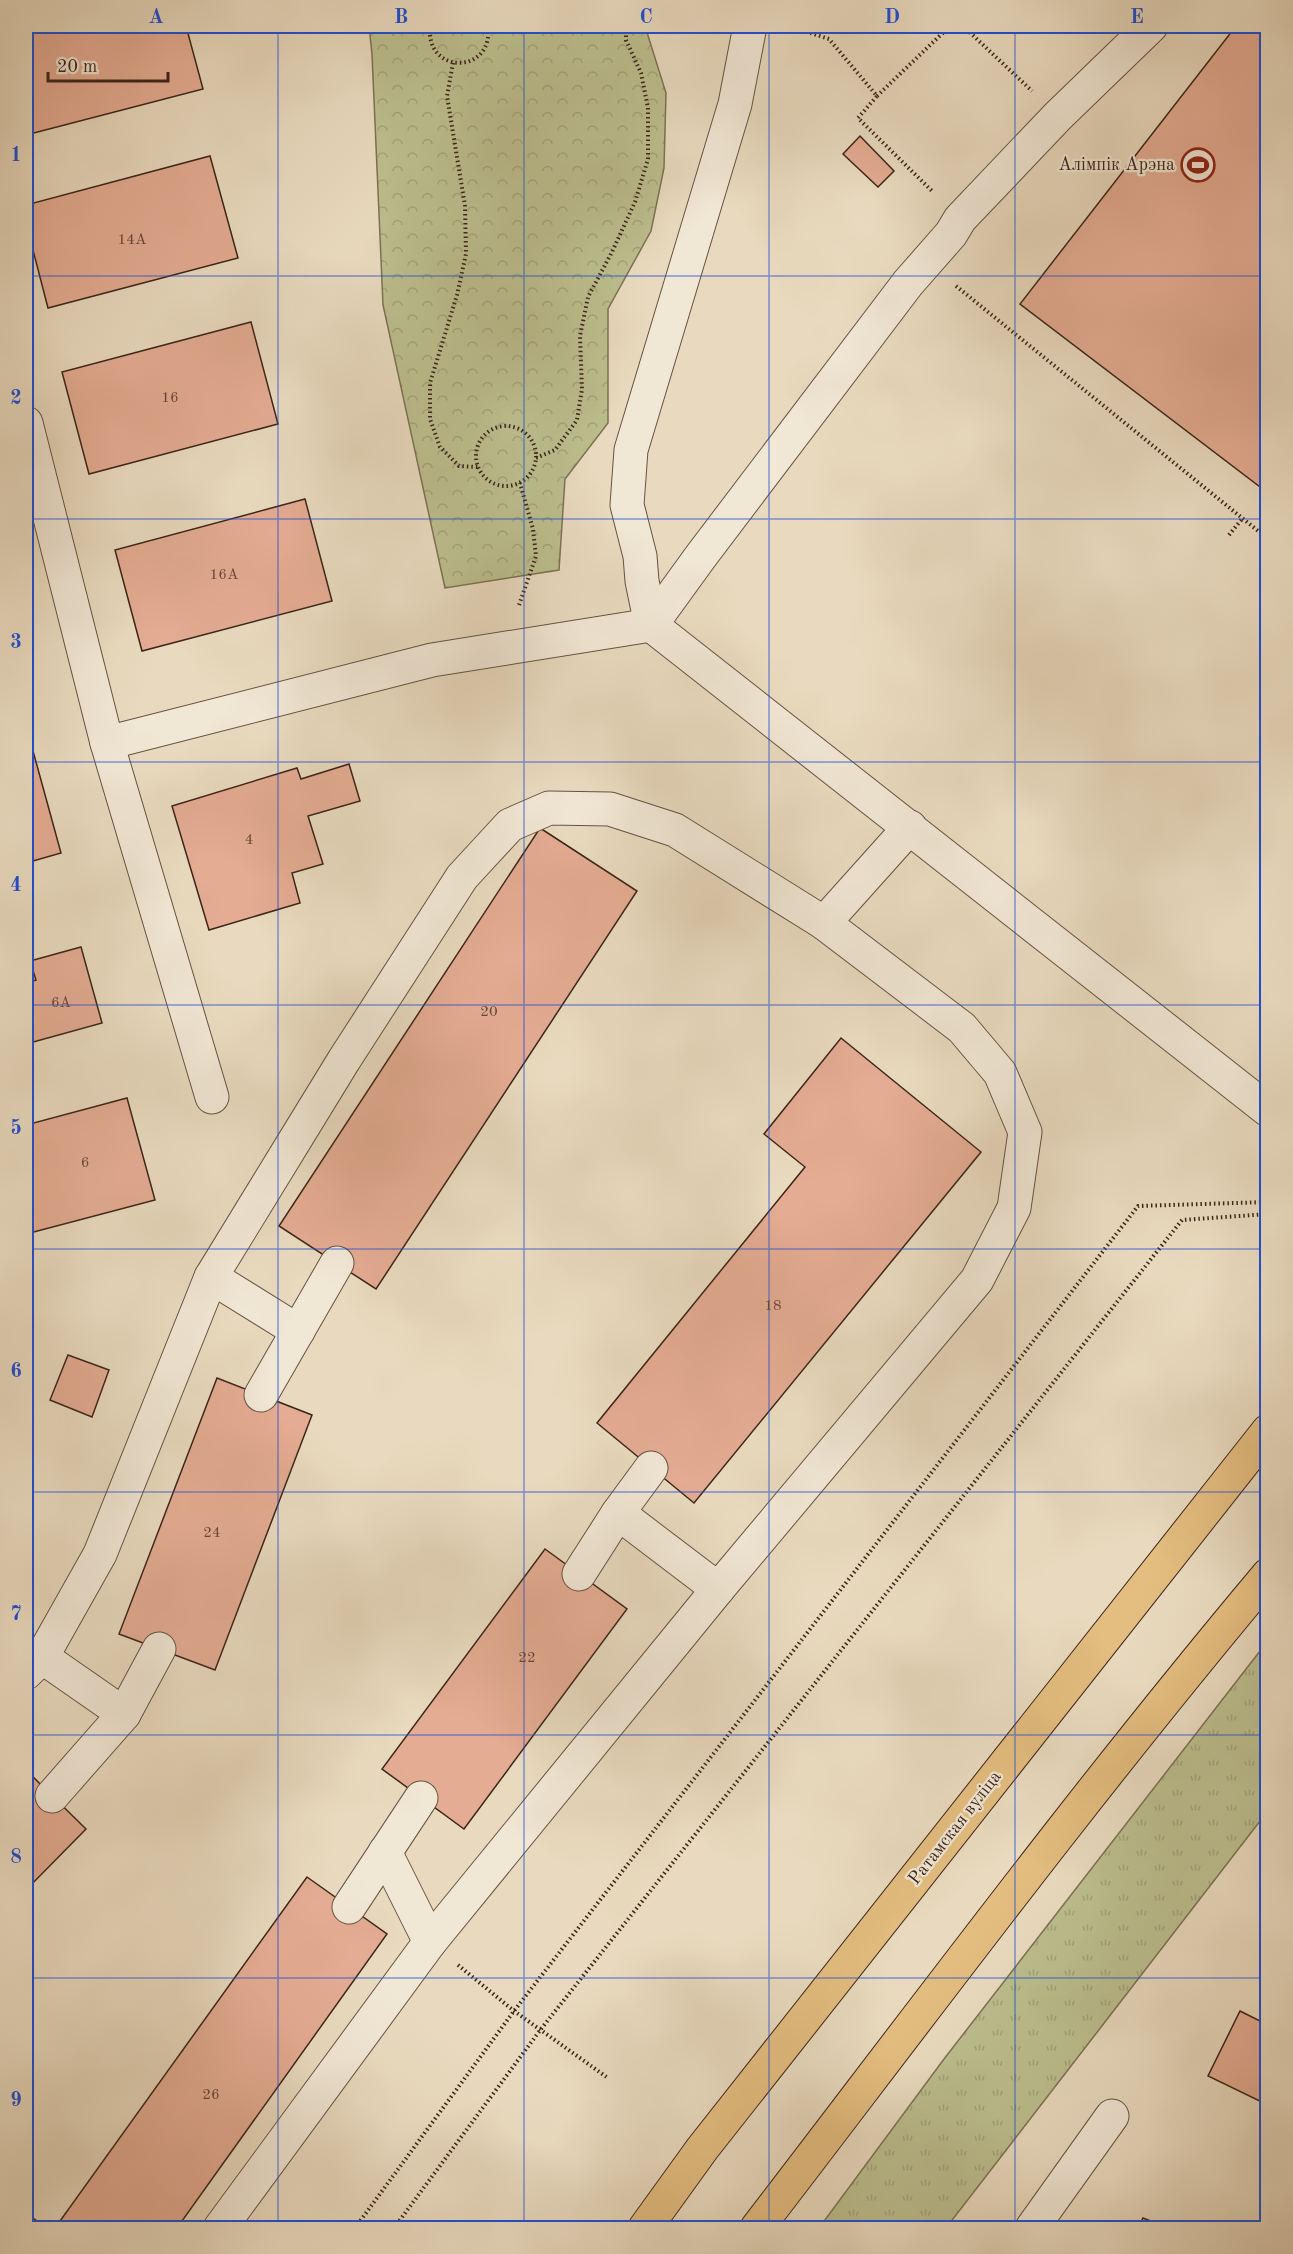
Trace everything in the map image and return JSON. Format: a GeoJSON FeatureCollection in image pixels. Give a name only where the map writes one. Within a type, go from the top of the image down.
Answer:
{"type":"FeatureCollection","features":[{"type":"Feature","properties":{"kind":"main road","name":"Ратамская вуліца"},"geometry":{"type":"LineString","coordinates":[[645,2229],[702,2149],[1268,1431]]}},
{"type":"Feature","properties":{"kind":"main road"},"geometry":{"type":"LineString","coordinates":[[757,2229],[999,1912],[1204,1651],[1268,1575]]}},
{"type":"Feature","properties":{"kind":"street"},"geometry":{"type":"LineString","coordinates":[[750,26],[735,104],[631,450],[627,505],[640,556],[642,581],[651,625],[1268,1110]]}},
{"type":"Feature","properties":{"kind":"street"},"geometry":{"type":"LineString","coordinates":[[107,743],[432,660],[651,625],[708,546],[901,292],[951,234],[960,219],[1058,116],[1151,26]]}},
{"type":"Feature","properties":{"kind":"street"},"geometry":{"type":"LineString","coordinates":[[26,423],[107,743],[212,1097]]}},
{"type":"Feature","properties":{"kind":"street"},"geometry":{"type":"LineString","coordinates":[[124,1714],[34,1665],[100,1554],[211,1277],[344,1060],[462,877],[510,825],[549,808],[610,809],[675,831],[824,923],[962,1028],[1000,1072],[1025,1132],[1014,1208],[977,1280],[718,1589],[430,1942],[220,2229]]}},
{"type":"Feature","properties":{"kind":"street"},"geometry":{"type":"LineString","coordinates":[[824,923],[910,827]]}},
{"type":"Feature","properties":{"kind":"street"},"geometry":{"type":"LineString","coordinates":[[261,1395],[337,1263]]}},
{"type":"Feature","properties":{"kind":"street"},"geometry":{"type":"LineString","coordinates":[[211,1277],[298,1331]]}},
{"type":"Feature","properties":{"kind":"street"},"geometry":{"type":"LineString","coordinates":[[579,1574],[651,1467]]}},
{"type":"Feature","properties":{"kind":"street"},"geometry":{"type":"LineString","coordinates":[[618,1513],[718,1589]]}},
{"type":"Feature","properties":{"kind":"street"},"geometry":{"type":"LineString","coordinates":[[52,1796],[124,1714],[159,1649]]}},
{"type":"Feature","properties":{"kind":"street"},"geometry":{"type":"LineString","coordinates":[[349,1907],[421,1798]]}},
{"type":"Feature","properties":{"kind":"street"},"geometry":{"type":"LineString","coordinates":[[385,1852],[430,1942]]}},
{"type":"Feature","properties":{"kind":"street"},"geometry":{"type":"LineString","coordinates":[[1032,2229],[1112,2116]]}},
{"type":"Feature","properties":{"kind":"path"},"geometry":{"type":"LineString","coordinates":[[430,26],[430,36],[436,52],[443,59],[453,63],[474,60],[482,53],[487,45],[488,26]]}},
{"type":"Feature","properties":{"kind":"path"},"geometry":{"type":"LineString","coordinates":[[536,458],[555,450],[577,420],[582,389],[580,336],[588,297],[612,252],[634,202],[648,159],[648,108],[641,73],[626,40],[626,26]]}},
{"type":"Feature","properties":{"kind":"path"},"geometry":{"type":"LineString","coordinates":[[789,26],[829,39],[877,96]]}},
{"type":"Feature","properties":{"kind":"path"},"geometry":{"type":"LineString","coordinates":[[950,26],[877,96],[858,118],[960,219]]}},
{"type":"Feature","properties":{"kind":"path"},"geometry":{"type":"LineString","coordinates":[[963,26],[1058,116]]}},
{"type":"Feature","properties":{"kind":"path"},"geometry":{"type":"LineString","coordinates":[[453,63],[447,96],[465,206],[466,254],[457,295],[430,383],[430,419],[440,447],[459,466],[478,467]]}},
{"type":"Feature","properties":{"kind":"path"},"geometry":{"type":"LineString","coordinates":[[927,262],[1268,539]]}},
{"type":"Feature","properties":{"kind":"path"},"geometry":{"type":"LineString","coordinates":[[504,427],[513,427],[523,431],[530,438],[535,448],[536,458],[529,476],[520,483],[500,486],[490,482],[483,475],[478,467],[477,450],[480,441],[487,434],[504,427]]}},
{"type":"Feature","properties":{"kind":"path"},"geometry":{"type":"LineString","coordinates":[[519,605],[536,556],[533,529],[520,483]]}},
{"type":"Feature","properties":{"kind":"path"},"geometry":{"type":"LineString","coordinates":[[1229,536],[1242,519]]}},
{"type":"Feature","properties":{"kind":"path"},"geometry":{"type":"LineString","coordinates":[[355,2229],[514,2011],[1138,1206],[1268,1202]]}},
{"type":"Feature","properties":{"kind":"path"},"geometry":{"type":"LineString","coordinates":[[394,2229],[541,2030],[1182,1220],[1268,1214]]}},
{"type":"Feature","properties":{"kind":"path"},"geometry":{"type":"LineString","coordinates":[[430,1942],[514,2011],[608,2078]]}},
{"type":"Feature","properties":{"kind":"green space"},"geometry":{"type":"Polygon","coordinates":[[[369,26],[645,26],[666,93],[664,168],[651,231],[608,309],[608,423],[565,479],[559,570],[445,588],[383,305],[369,26]]]}},
{"type":"Feature","properties":{"kind":"green space"},"geometry":{"type":"Polygon","coordinates":[[[1267,1642],[1267,1812],[946,2228],[819,2228],[944,2059],[1267,1642]]]}},
{"type":"Feature","properties":{"kind":"building"},"geometry":{"type":"Polygon","coordinates":[[[26,26],[186,26],[203,89],[26,135],[26,26]]]}},
{"type":"Feature","properties":{"kind":"building","name":"Алімпік Арэна"},"geometry":{"type":"Polygon","coordinates":[[[1236,26],[1268,26],[1268,493],[1020,304],[1236,26]]]}},
{"type":"Feature","properties":{"kind":"building"},"geometry":{"type":"Polygon","coordinates":[[[860,136],[894,171],[878,187],[843,154],[860,136]]]}},
{"type":"Feature","properties":{"kind":"building"},"geometry":{"type":"Polygon","coordinates":[[[210,156],[238,258],[48,308],[26,223],[26,205],[210,156]]]}},
{"type":"Feature","properties":{"kind":"building"},"geometry":{"type":"Polygon","coordinates":[[[251,322],[278,424],[89,474],[62,372],[251,322]]]}},
{"type":"Feature","properties":{"kind":"building"},"geometry":{"type":"Polygon","coordinates":[[[305,499],[332,601],[142,651],[115,550],[305,499]]]}},
{"type":"Feature","properties":{"kind":"building"},"geometry":{"type":"Polygon","coordinates":[[[30,740],[61,853],[26,863],[26,741],[30,740]]]}},
{"type":"Feature","properties":{"kind":"building"},"geometry":{"type":"Polygon","coordinates":[[[349,764],[360,801],[308,816],[323,864],[292,873],[300,903],[209,930],[172,806],[297,768],[301,779],[349,764]]]}},
{"type":"Feature","properties":{"kind":"building"},"geometry":{"type":"Polygon","coordinates":[[[540,828],[637,891],[376,1289],[279,1226],[540,828]]]}},
{"type":"Feature","properties":{"kind":"building"},"geometry":{"type":"Polygon","coordinates":[[[81,947],[102,1023],[26,1044],[26,983],[36,980],[30,961],[81,947]]]}},
{"type":"Feature","properties":{"kind":"building"},"geometry":{"type":"Polygon","coordinates":[[[841,1038],[981,1152],[694,1503],[597,1423],[805,1167],[764,1134],[841,1038]]]}},
{"type":"Feature","properties":{"kind":"building"},"geometry":{"type":"Polygon","coordinates":[[[127,1098],[155,1200],[26,1234],[26,1125],[127,1098]]]}},
{"type":"Feature","properties":{"kind":"building"},"geometry":{"type":"Polygon","coordinates":[[[68,1355],[109,1370],[92,1417],[50,1400],[68,1355]]]}},
{"type":"Feature","properties":{"kind":"building"},"geometry":{"type":"Polygon","coordinates":[[[217,1378],[312,1415],[215,1670],[119,1634],[217,1378]]]}},
{"type":"Feature","properties":{"kind":"building"},"geometry":{"type":"Polygon","coordinates":[[[545,1549],[627,1609],[464,1829],[382,1769],[545,1549]]]}},
{"type":"Feature","properties":{"kind":"building"},"geometry":{"type":"Polygon","coordinates":[[[26,1770],[86,1829],[26,1890],[26,1770]]]}},
{"type":"Feature","properties":{"kind":"building"},"geometry":{"type":"Polygon","coordinates":[[[307,1877],[387,1934],[177,2228],[55,2228],[307,1877]]]}},
{"type":"Feature","properties":{"kind":"building"},"geometry":{"type":"Polygon","coordinates":[[[1240,2011],[1268,2025],[1268,2105],[1208,2076],[1240,2011]]]}},
{"type":"Feature","properties":{"kind":"building"},"geometry":{"type":"Polygon","coordinates":[[[26,2213],[47,2228],[26,2228],[26,2213]]]}},
{"type":"Feature","properties":{"kind":"building"},"geometry":{"type":"Polygon","coordinates":[[[1143,2218],[1169,2228],[1138,2228],[1143,2218]]]}},
{"type":"Feature","properties":{"kind":"place","name":"Алімпік Арэна"},"geometry":{"type":"Point","coordinates":[1198,165]}}]}
